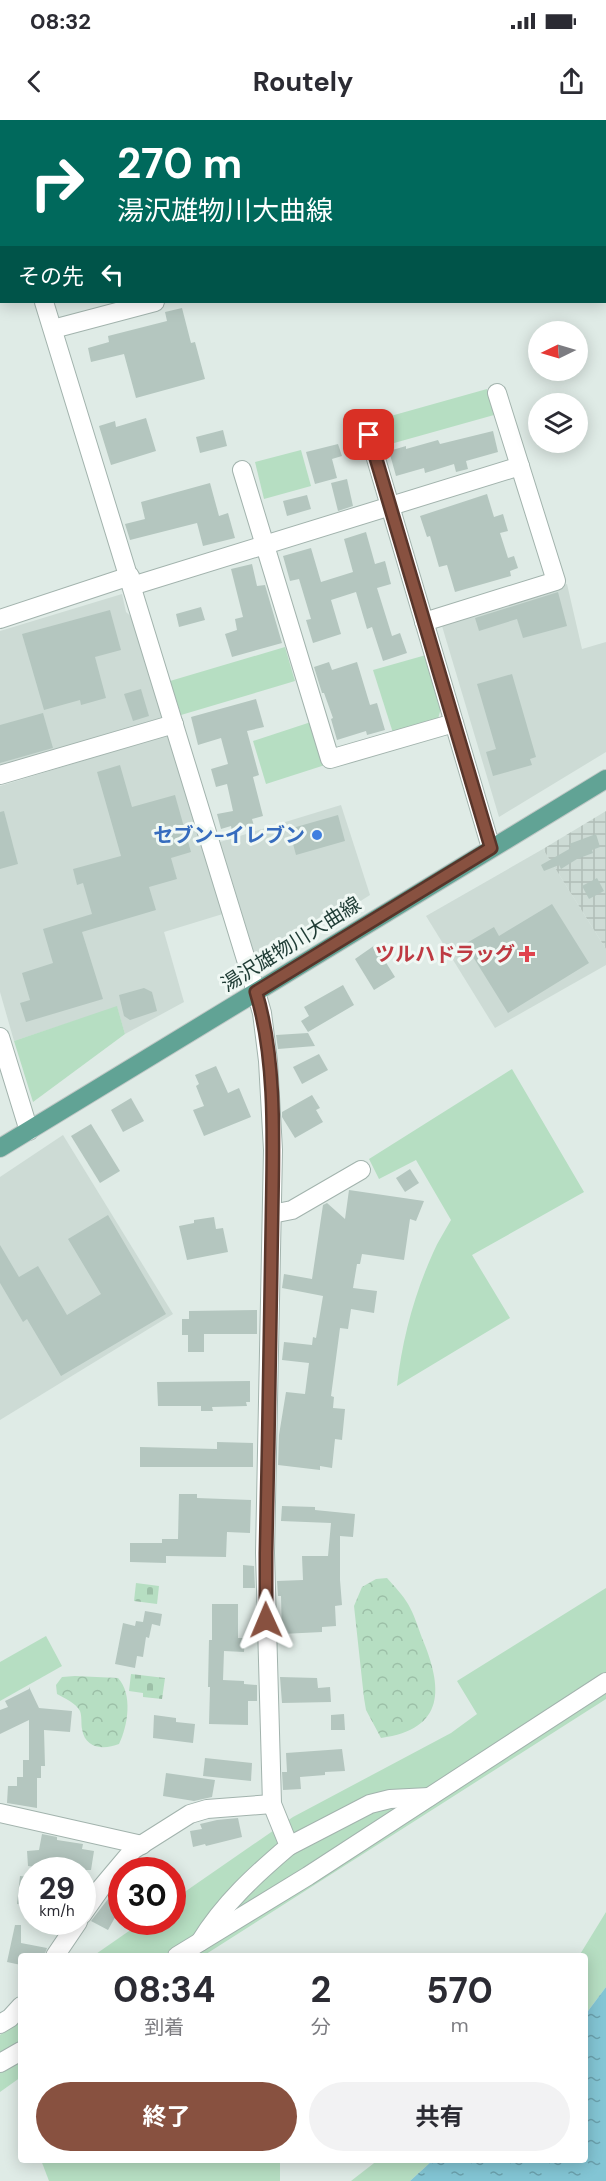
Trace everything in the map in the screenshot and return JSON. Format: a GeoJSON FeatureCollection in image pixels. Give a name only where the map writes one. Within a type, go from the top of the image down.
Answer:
{"type":"FeatureCollection","features":[{"type":"Feature","properties":{"kind":"main road","name":"湯沢雄物川大曲線"},"geometry":{"type":"LineString","coordinates":[[0,1148],[606,779]]}},
{"type":"Feature","properties":{"kind":"street"},"geometry":{"type":"LineString","coordinates":[[44,303],[262,1012],[268,1061],[273,1150],[266,1553],[272,1804],[289,1846]]}},
{"type":"Feature","properties":{"kind":"street"},"geometry":{"type":"LineString","coordinates":[[53,329],[151,303]]}},
{"type":"Feature","properties":{"kind":"street"},"geometry":{"type":"LineString","coordinates":[[424,622],[556,581],[497,393]]}},
{"type":"Feature","properties":{"kind":"street"},"geometry":{"type":"LineString","coordinates":[[369,435],[491,848]]}},
{"type":"Feature","properties":{"kind":"street"},"geometry":{"type":"LineString","coordinates":[[0,619],[265,545],[520,466]]}},
{"type":"Feature","properties":{"kind":"street"},"geometry":{"type":"LineString","coordinates":[[242,470],[330,759],[454,723]]}},
{"type":"Feature","properties":{"kind":"street"},"geometry":{"type":"LineString","coordinates":[[0,775],[174,724]]}},
{"type":"Feature","properties":{"kind":"street"},"geometry":{"type":"LineString","coordinates":[[0,1036],[28,1131]]}},
{"type":"Feature","properties":{"kind":"street"},"geometry":{"type":"LineString","coordinates":[[272,1214],[292,1210],[361,1170]]}},
{"type":"Feature","properties":{"kind":"street"},"geometry":{"type":"LineString","coordinates":[[182,1953],[308,1876],[606,1682]]}},
{"type":"Feature","properties":{"kind":"street"},"geometry":{"type":"LineString","coordinates":[[200,1942],[249,1880],[289,1846],[370,1804],[390,1799],[430,1797]]}},
{"type":"Feature","properties":{"kind":"street"},"geometry":{"type":"LineString","coordinates":[[96,1895],[133,1850],[190,1814],[207,1809],[272,1804]]}},
{"type":"Feature","properties":{"kind":"street"},"geometry":{"type":"LineString","coordinates":[[0,1813],[142,1845]]}},
{"type":"Feature","properties":{"kind":"street"},"geometry":{"type":"LineString","coordinates":[[57,1953],[69,1935]]}},
{"type":"Feature","properties":{"kind":"street"},"geometry":{"type":"LineString","coordinates":[[0,2025],[18,2009]]}},
{"type":"Feature","properties":{"kind":"street"},"geometry":{"type":"LineString","coordinates":[[0,2063],[18,2053]]}},
{"type":"Feature","properties":{"kind":"shaded area"},"geometry":{"type":"Polygon","coordinates":[[[567,584],[582,649],[606,642],[606,752],[499,817],[442,626],[443,622],[567,584]]]}},
{"type":"Feature","properties":{"kind":"shaded area"},"geometry":{"type":"Polygon","coordinates":[[[122,594],[126,612],[138,623],[164,717],[0,767],[0,631],[122,594]]]}},
{"type":"Feature","properties":{"kind":"shaded area"},"geometry":{"type":"Polygon","coordinates":[[[171,734],[226,913],[164,932],[184,1002],[125,1034],[117,1007],[14,1041],[0,992],[0,786],[171,734]]]}},
{"type":"Feature","properties":{"kind":"shaded area"},"geometry":{"type":"Polygon","coordinates":[[[341,805],[370,895],[258,966],[220,842],[341,805]]]}},
{"type":"Feature","properties":{"kind":"shaded area"},"geometry":{"type":"Polygon","coordinates":[[[606,811],[606,949],[543,849],[606,811]]]}},
{"type":"Feature","properties":{"kind":"shaded area"},"geometry":{"type":"Polygon","coordinates":[[[543,849],[606,949],[606,965],[495,1028],[426,916],[543,849]]]}},
{"type":"Feature","properties":{"kind":"shaded area"},"geometry":{"type":"Polygon","coordinates":[[[63,1135],[173,1314],[0,1420],[0,1177],[63,1135]]]}},
{"type":"Feature","properties":{"kind":"green space"},"geometry":{"type":"Polygon","coordinates":[[[487,389],[494,415],[387,445],[380,419],[487,389]]]}},
{"type":"Feature","properties":{"kind":"green space"},"geometry":{"type":"Polygon","coordinates":[[[301,450],[311,486],[264,499],[255,462],[301,450]]]}},
{"type":"Feature","properties":{"kind":"green space"},"geometry":{"type":"Polygon","coordinates":[[[285,647],[295,681],[181,715],[170,681],[285,647]]]}},
{"type":"Feature","properties":{"kind":"green space"},"geometry":{"type":"Polygon","coordinates":[[[426,655],[441,708],[438,719],[393,733],[373,670],[426,655]]]}},
{"type":"Feature","properties":{"kind":"green space"},"geometry":{"type":"Polygon","coordinates":[[[311,722],[325,765],[266,784],[253,741],[311,722]]]}},
{"type":"Feature","properties":{"kind":"green space"},"geometry":{"type":"Polygon","coordinates":[[[117,1006],[125,1034],[33,1102],[14,1041],[117,1006]]]}},
{"type":"Feature","properties":{"kind":"green space"},"geometry":{"type":"Polygon","coordinates":[[[512,1069],[584,1192],[472,1255],[510,1318],[397,1386],[402,1352],[415,1301],[426,1269],[451,1220],[416,1160],[379,1179],[369,1159],[512,1069]]]}},
{"type":"Feature","properties":{"kind":"green space"},"geometry":{"type":"Polygon","coordinates":[[[387,1578],[404,1597],[412,1612],[429,1656],[434,1673],[435,1689],[434,1703],[428,1716],[418,1726],[381,1738],[366,1710],[354,1606],[362,1587],[376,1579],[387,1578]]]}},
{"type":"Feature","properties":{"kind":"green space"},"geometry":{"type":"Polygon","coordinates":[[[136,1583],[159,1586],[157,1604],[134,1601],[136,1583]]]}},
{"type":"Feature","properties":{"kind":"green space"},"geometry":{"type":"Polygon","coordinates":[[[606,1588],[606,1699],[208,1953],[97,1953],[123,1935],[186,1935],[186,1891],[293,1817],[451,1733],[477,1714],[457,1681],[606,1588]]]}},
{"type":"Feature","properties":{"kind":"green space"},"geometry":{"type":"Polygon","coordinates":[[[46,1636],[62,1666],[0,1701],[0,1662],[46,1636]]]}},
{"type":"Feature","properties":{"kind":"green space"},"geometry":{"type":"Polygon","coordinates":[[[131,1674],[165,1678],[162,1699],[143,1697],[143,1693],[129,1691],[131,1674]]]}},
{"type":"Feature","properties":{"kind":"green space"},"geometry":{"type":"Polygon","coordinates":[[[62,1677],[118,1678],[123,1685],[128,1710],[119,1744],[101,1747],[87,1741],[82,1729],[80,1711],[73,1703],[57,1694],[56,1685],[62,1677]]]}},
{"type":"Feature","properties":{"kind":"green space"},"geometry":{"type":"Polygon","coordinates":[[[606,1912],[606,1987],[588,2011],[588,1953],[581,1953],[606,1912]]]}},
{"type":"Feature","properties":{"kind":"green space"},"geometry":{"type":"Polygon","coordinates":[[[18,2019],[18,2079],[0,2092],[0,2035],[18,2019]]]}},
{"type":"Feature","properties":{"kind":"green space"},"geometry":{"type":"Polygon","coordinates":[[[42,2163],[280,2163],[280,2181],[49,2181],[42,2163]]]}},
{"type":"Feature","properties":{"kind":"green space"},"geometry":{"type":"Polygon","coordinates":[[[374,2163],[430,2163],[410,2181],[351,2181],[374,2163]]]}},
{"type":"Feature","properties":{"kind":"water"},"geometry":{"type":"Polygon","coordinates":[[[606,1987],[606,2181],[410,2181],[430,2163],[588,2163],[588,2011],[606,1987]]]}},
{"type":"Feature","properties":{"kind":"building"},"geometry":{"type":"Polygon","coordinates":[[[182,308],[191,343],[195,342],[205,379],[136,398],[124,354],[91,362],[88,348],[109,342],[108,336],[167,321],[165,312],[182,308]]]}},
{"type":"Feature","properties":{"kind":"building"},"geometry":{"type":"Polygon","coordinates":[[[146,418],[156,451],[111,465],[99,426],[115,421],[116,427],[146,418]]]}},
{"type":"Feature","properties":{"kind":"building"},"geometry":{"type":"Polygon","coordinates":[[[223,430],[227,446],[200,453],[196,437],[223,430]]]}},
{"type":"Feature","properties":{"kind":"building"},"geometry":{"type":"Polygon","coordinates":[[[493,431],[498,452],[466,461],[468,469],[456,472],[454,464],[425,473],[424,468],[396,476],[389,451],[438,440],[440,444],[493,431]]]}},
{"type":"Feature","properties":{"kind":"building"},"geometry":{"type":"Polygon","coordinates":[[[338,444],[342,456],[332,459],[337,478],[315,484],[306,452],[338,444]]]}},
{"type":"Feature","properties":{"kind":"building"},"geometry":{"type":"Polygon","coordinates":[[[347,479],[353,506],[338,511],[331,483],[347,479]]]}},
{"type":"Feature","properties":{"kind":"building"},"geometry":{"type":"Polygon","coordinates":[[[210,483],[219,516],[228,513],[235,538],[203,546],[197,523],[130,540],[125,524],[145,519],[141,502],[210,483]]]}},
{"type":"Feature","properties":{"kind":"building"},"geometry":{"type":"Polygon","coordinates":[[[487,494],[494,517],[503,514],[508,531],[500,533],[508,558],[514,556],[518,568],[510,571],[511,576],[455,592],[447,565],[439,567],[430,536],[427,537],[420,516],[487,494]]]}},
{"type":"Feature","properties":{"kind":"building"},"geometry":{"type":"Polygon","coordinates":[[[307,495],[311,509],[287,516],[283,501],[307,495]]]}},
{"type":"Feature","properties":{"kind":"building"},"geometry":{"type":"Polygon","coordinates":[[[366,532],[375,564],[385,561],[391,584],[377,588],[392,636],[400,633],[407,653],[383,661],[372,627],[367,629],[356,592],[331,600],[341,634],[313,643],[306,620],[311,619],[299,579],[290,581],[283,556],[311,548],[321,582],[353,572],[344,539],[366,532]]]}},
{"type":"Feature","properties":{"kind":"building"},"geometry":{"type":"Polygon","coordinates":[[[252,564],[257,586],[265,585],[282,643],[232,657],[225,634],[237,630],[235,619],[243,617],[231,569],[252,564]]]}},
{"type":"Feature","properties":{"kind":"building"},"geometry":{"type":"Polygon","coordinates":[[[558,592],[567,626],[523,638],[517,619],[479,631],[475,618],[558,592]]]}},
{"type":"Feature","properties":{"kind":"building"},"geometry":{"type":"Polygon","coordinates":[[[201,607],[205,620],[179,627],[176,614],[201,607]]]}},
{"type":"Feature","properties":{"kind":"building"},"geometry":{"type":"Polygon","coordinates":[[[110,610],[121,650],[95,657],[106,698],[81,705],[80,700],[44,710],[22,634],[110,610]]]}},
{"type":"Feature","properties":{"kind":"building"},"geometry":{"type":"Polygon","coordinates":[[[329,662],[332,670],[357,662],[370,705],[377,703],[385,730],[367,735],[366,731],[337,740],[331,719],[333,718],[314,667],[329,662]]]}},
{"type":"Feature","properties":{"kind":"building"},"geometry":{"type":"Polygon","coordinates":[[[512,674],[536,757],[530,759],[532,765],[493,776],[486,752],[496,749],[477,684],[512,674]]]}},
{"type":"Feature","properties":{"kind":"building"},"geometry":{"type":"Polygon","coordinates":[[[141,689],[149,716],[133,721],[124,694],[141,689]]]}},
{"type":"Feature","properties":{"kind":"building"},"geometry":{"type":"Polygon","coordinates":[[[256,699],[264,727],[247,731],[259,775],[253,777],[263,816],[252,819],[254,826],[232,831],[231,826],[221,829],[217,814],[233,811],[227,784],[216,787],[211,769],[228,764],[221,738],[198,745],[191,717],[256,699]]]}},
{"type":"Feature","properties":{"kind":"building"},"geometry":{"type":"Polygon","coordinates":[[[43,713],[53,748],[0,763],[0,725],[43,713]]]}},
{"type":"Feature","properties":{"kind":"building"},"geometry":{"type":"Polygon","coordinates":[[[120,765],[132,807],[175,795],[191,852],[171,858],[177,879],[149,887],[156,910],[82,932],[103,999],[26,1022],[20,1003],[30,1000],[22,973],[53,963],[43,929],[92,914],[83,883],[77,885],[73,869],[121,856],[97,772],[120,765]]]}},
{"type":"Feature","properties":{"kind":"building"},"geometry":{"type":"Polygon","coordinates":[[[4,811],[18,864],[0,869],[0,812],[4,811]]]}},
{"type":"Feature","properties":{"kind":"building","name":"セブン-イレブン"},"geometry":{"type":"Polygon","coordinates":[[[338,815],[345,841],[296,855],[289,829],[338,815]]]}},
{"type":"Feature","properties":{"kind":"building"},"geometry":{"type":"Polygon","coordinates":[[[596,834],[600,847],[592,850],[593,853],[561,869],[559,865],[544,871],[541,865],[571,848],[569,844],[596,834]]]}},
{"type":"Feature","properties":{"kind":"building"},"geometry":{"type":"Polygon","coordinates":[[[597,878],[604,891],[589,899],[582,886],[597,878]]]}},
{"type":"Feature","properties":{"kind":"building","name":"ツルハドラッグ"},"geometry":{"type":"Polygon","coordinates":[[[552,904],[589,963],[508,1013],[465,944],[494,927],[499,936],[552,904]]]}},
{"type":"Feature","properties":{"kind":"building"},"geometry":{"type":"Polygon","coordinates":[[[375,945],[395,977],[374,990],[355,959],[375,945]]]}},
{"type":"Feature","properties":{"kind":"building"},"geometry":{"type":"Polygon","coordinates":[[[343,985],[354,1005],[308,1032],[301,1021],[309,1016],[304,1007],[343,985]]]}},
{"type":"Feature","properties":{"kind":"building"},"geometry":{"type":"Polygon","coordinates":[[[144,988],[152,992],[157,1011],[130,1020],[124,1016],[119,995],[144,988]]]}},
{"type":"Feature","properties":{"kind":"building"},"geometry":{"type":"Polygon","coordinates":[[[308,1033],[315,1046],[278,1049],[276,1035],[308,1033]]]}},
{"type":"Feature","properties":{"kind":"building"},"geometry":{"type":"Polygon","coordinates":[[[319,1054],[328,1070],[302,1084],[293,1067],[319,1054]]]}},
{"type":"Feature","properties":{"kind":"building"},"geometry":{"type":"Polygon","coordinates":[[[216,1066],[228,1093],[239,1088],[251,1117],[204,1136],[193,1110],[204,1106],[196,1086],[199,1084],[195,1075],[216,1066]]]}},
{"type":"Feature","properties":{"kind":"building"},"geometry":{"type":"Polygon","coordinates":[[[312,1095],[320,1108],[316,1110],[323,1122],[295,1138],[282,1117],[282,1112],[312,1095]]]}},
{"type":"Feature","properties":{"kind":"building"},"geometry":{"type":"Polygon","coordinates":[[[131,1098],[144,1121],[123,1132],[111,1110],[131,1098]]]}},
{"type":"Feature","properties":{"kind":"building"},"geometry":{"type":"Polygon","coordinates":[[[91,1124],[120,1171],[100,1183],[71,1136],[91,1124]]]}},
{"type":"Feature","properties":{"kind":"building"},"geometry":{"type":"Polygon","coordinates":[[[410,1169],[419,1183],[405,1192],[396,1178],[410,1169]]]}},
{"type":"Feature","properties":{"kind":"building"},"geometry":{"type":"Polygon","coordinates":[[[349,1190],[424,1201],[416,1221],[410,1219],[404,1260],[362,1254],[360,1264],[357,1264],[353,1288],[377,1291],[374,1313],[351,1309],[348,1329],[340,1328],[331,1396],[334,1397],[333,1408],[345,1409],[342,1440],[335,1439],[332,1468],[320,1466],[320,1470],[278,1465],[279,1435],[286,1392],[305,1394],[309,1363],[282,1360],[284,1342],[312,1345],[313,1337],[316,1338],[323,1296],[282,1288],[284,1274],[312,1279],[323,1205],[327,1203],[345,1219],[349,1190]]]}},
{"type":"Feature","properties":{"kind":"building"},"geometry":{"type":"Polygon","coordinates":[[[108,1215],[166,1314],[61,1376],[27,1319],[23,1322],[0,1283],[0,1245],[19,1277],[38,1266],[67,1315],[101,1294],[68,1239],[108,1215]]]}},
{"type":"Feature","properties":{"kind":"building"},"geometry":{"type":"Polygon","coordinates":[[[214,1217],[216,1229],[223,1228],[228,1252],[187,1260],[179,1226],[194,1223],[194,1220],[214,1217]]]}},
{"type":"Feature","properties":{"kind":"building"},"geometry":{"type":"Polygon","coordinates":[[[257,1310],[257,1334],[204,1334],[204,1352],[188,1352],[188,1335],[182,1335],[182,1319],[189,1319],[189,1311],[257,1310]]]}},
{"type":"Feature","properties":{"kind":"building"},"geometry":{"type":"Polygon","coordinates":[[[250,1381],[250,1402],[246,1402],[247,1406],[212,1407],[213,1411],[201,1411],[201,1406],[158,1406],[157,1382],[250,1381]]]}},
{"type":"Feature","properties":{"kind":"building"},"geometry":{"type":"Polygon","coordinates":[[[217,1442],[253,1443],[253,1467],[140,1467],[140,1447],[217,1449],[217,1442]]]}},
{"type":"Feature","properties":{"kind":"building"},"geometry":{"type":"Polygon","coordinates":[[[179,1494],[197,1494],[197,1498],[251,1500],[250,1533],[227,1532],[226,1557],[166,1556],[166,1563],[130,1562],[130,1543],[162,1543],[162,1539],[178,1539],[179,1494]]]}},
{"type":"Feature","properties":{"kind":"building"},"geometry":{"type":"Polygon","coordinates":[[[282,1506],[315,1507],[315,1510],[355,1514],[353,1537],[340,1536],[342,1605],[335,1606],[336,1626],[322,1627],[322,1632],[282,1634],[281,1596],[278,1596],[277,1581],[303,1580],[302,1556],[328,1556],[331,1523],[281,1521],[282,1506]]]}},
{"type":"Feature","properties":{"kind":"building"},"geometry":{"type":"Polygon","coordinates":[[[243,1565],[254,1566],[255,1588],[243,1588],[243,1565]]]}},
{"type":"Feature","properties":{"kind":"building"},"geometry":{"type":"Polygon","coordinates":[[[212,1604],[238,1604],[238,1638],[245,1638],[244,1652],[224,1651],[223,1680],[244,1681],[244,1684],[257,1685],[257,1701],[248,1701],[248,1725],[209,1724],[209,1640],[212,1640],[212,1604]]]}},
{"type":"Feature","properties":{"kind":"building"},"geometry":{"type":"Polygon","coordinates":[[[145,1611],[162,1614],[160,1626],[152,1624],[149,1638],[146,1637],[143,1657],[137,1656],[135,1668],[115,1664],[123,1623],[135,1626],[136,1621],[143,1622],[145,1611]]]}},
{"type":"Feature","properties":{"kind":"building"},"geometry":{"type":"Polygon","coordinates":[[[280,1677],[317,1678],[318,1688],[330,1687],[331,1702],[282,1703],[280,1677]]]}},
{"type":"Feature","properties":{"kind":"building"},"geometry":{"type":"Polygon","coordinates":[[[29,1687],[39,1708],[72,1711],[70,1732],[44,1730],[45,1766],[41,1766],[41,1778],[37,1778],[37,1808],[7,1803],[8,1786],[17,1786],[17,1777],[23,1777],[23,1760],[29,1760],[29,1720],[0,1734],[0,1710],[8,1707],[5,1701],[29,1687]]]}},
{"type":"Feature","properties":{"kind":"building"},"geometry":{"type":"Polygon","coordinates":[[[344,1714],[345,1730],[331,1730],[331,1715],[344,1714]]]}},
{"type":"Feature","properties":{"kind":"building"},"geometry":{"type":"Polygon","coordinates":[[[154,1715],[176,1718],[176,1722],[195,1724],[193,1743],[153,1738],[154,1715]]]}},
{"type":"Feature","properties":{"kind":"building"},"geometry":{"type":"Polygon","coordinates":[[[342,1749],[345,1771],[300,1777],[301,1789],[283,1790],[282,1772],[287,1772],[286,1753],[342,1749]]]}},
{"type":"Feature","properties":{"kind":"building"},"geometry":{"type":"Polygon","coordinates":[[[205,1758],[252,1763],[251,1781],[203,1776],[205,1758]]]}},
{"type":"Feature","properties":{"kind":"building"},"geometry":{"type":"Polygon","coordinates":[[[166,1773],[215,1780],[212,1797],[194,1801],[163,1796],[166,1773]]]}},
{"type":"Feature","properties":{"kind":"building"},"geometry":{"type":"Polygon","coordinates":[[[238,1818],[242,1837],[193,1847],[190,1831],[202,1829],[200,1824],[238,1818]]]}},
{"type":"Feature","properties":{"kind":"building"},"geometry":{"type":"Polygon","coordinates":[[[42,1834],[57,1837],[57,1840],[83,1844],[82,1849],[94,1851],[93,1857],[27,1857],[27,1851],[39,1850],[42,1834]]]}},
{"type":"Feature","properties":{"kind":"building"},"geometry":{"type":"Polygon","coordinates":[[[108,1899],[108,1930],[96,1924],[96,1915],[108,1899]]]}},
{"type":"Feature","properties":{"kind":"building"},"geometry":{"type":"Polygon","coordinates":[[[15,1925],[18,1925],[21,1943],[47,1948],[45,1953],[18,1953],[18,1964],[7,1962],[15,1925]]]}},
{"type":"Feature","properties":{"kind":"place","name":"セブン-イレブン"},"geometry":{"type":"Point","coordinates":[317,835]}},
{"type":"Feature","properties":{"kind":"place","name":"ツルハドラッグ"},"geometry":{"type":"Point","coordinates":[527,954]}},
{"type":"Feature","properties":{"kind":"route"},"geometry":{"type":"LineString","coordinates":[[266,1620],[273,1150],[268,1061],[262,1012],[256,992],[491,848],[369,435]]}}]}
